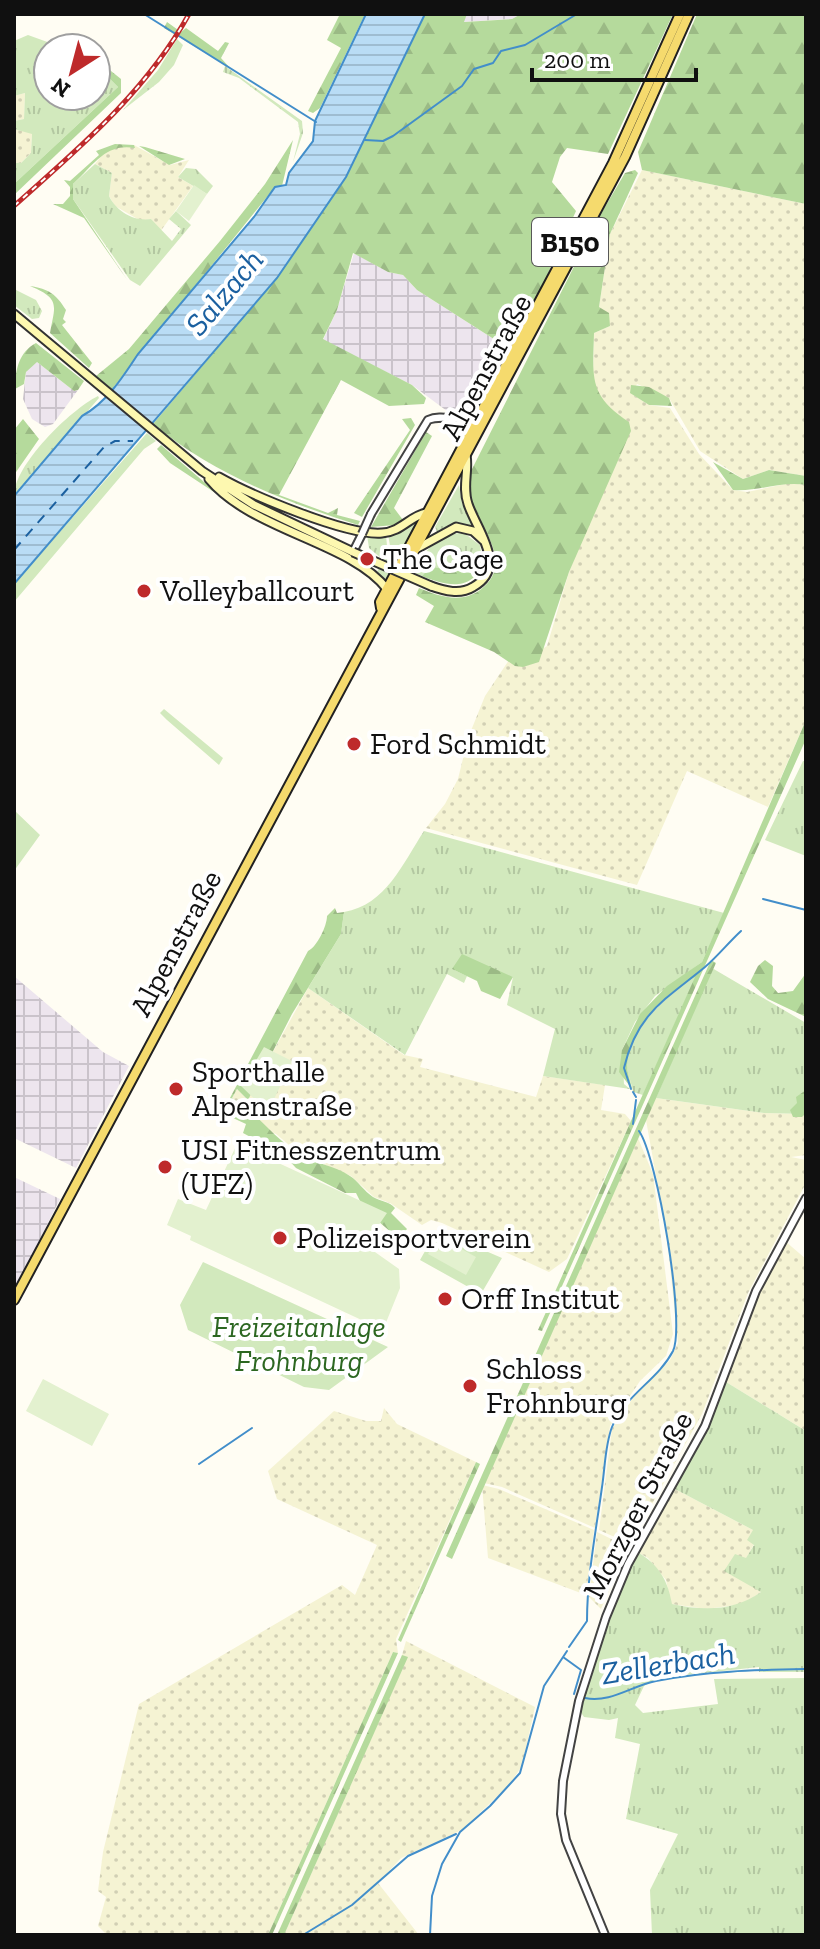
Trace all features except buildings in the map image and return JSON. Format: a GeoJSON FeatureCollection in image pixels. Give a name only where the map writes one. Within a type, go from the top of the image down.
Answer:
{"type":"FeatureCollection","features":[{"type":"Feature","properties":{"kind":"main road","name":"Alpenstraße"},"geometry":{"type":"LineString","coordinates":[[14,1300],[381,608],[387,589],[426,513],[464,451],[478,415],[618,154],[680,14]]}},
{"type":"Feature","properties":{"kind":"main road","name":"Alpenstraße"},"geometry":{"type":"LineString","coordinates":[[381,608],[386,605],[464,451],[625,157],[689,14]]}},
{"type":"Feature","properties":{"kind":"main road"},"geometry":{"type":"LineString","coordinates":[[14,314],[238,503],[366,570],[387,589]]}},
{"type":"Feature","properties":{"kind":"main road"},"geometry":{"type":"LineString","coordinates":[[202,471],[254,505],[329,541],[431,586],[459,592],[479,584],[490,564],[486,543],[468,506],[464,451]]}},
{"type":"Feature","properties":{"kind":"main road"},"geometry":{"type":"LineString","coordinates":[[202,471],[300,511],[369,533],[397,530],[426,513]]}},
{"type":"Feature","properties":{"kind":"main road"},"geometry":{"type":"LineString","coordinates":[[416,549],[456,527],[473,531],[486,543]]}},
{"type":"Feature","properties":{"kind":"street"},"geometry":{"type":"LineString","coordinates":[[353,552],[371,514],[422,426],[435,417],[464,421],[478,415]]}},
{"type":"Feature","properties":{"kind":"street"},"geometry":{"type":"LineString","coordinates":[[449,420],[464,451]]}},
{"type":"Feature","properties":{"kind":"street","name":"Morzger Straße"},"geometry":{"type":"LineString","coordinates":[[605,1935],[592,1896],[566,1840],[561,1814],[563,1781],[579,1701],[603,1625],[628,1564],[705,1426],[758,1285],[806,1198]]}},
{"type":"Feature","properties":{"kind":"shaded area"},"geometry":{"type":"Polygon","coordinates":[[[467,14],[521,14],[512,19],[463,22],[467,14]]]}},
{"type":"Feature","properties":{"kind":"shaded area"},"geometry":{"type":"Polygon","coordinates":[[[25,93],[24,119],[14,121],[14,96],[25,93]]]}},
{"type":"Feature","properties":{"kind":"shaded area"},"geometry":{"type":"Polygon","coordinates":[[[14,129],[32,133],[31,153],[21,163],[14,163],[14,129]]]}},
{"type":"Feature","properties":{"kind":"shaded area"},"geometry":{"type":"Polygon","coordinates":[[[134,145],[170,165],[189,160],[178,177],[193,186],[160,232],[151,219],[141,221],[115,206],[109,196],[112,173],[95,164],[106,150],[134,145]]]}},
{"type":"Feature","properties":{"kind":"shaded area"},"geometry":{"type":"Polygon","coordinates":[[[642,170],[806,204],[806,476],[769,470],[743,479],[700,451],[669,398],[637,384],[632,394],[649,405],[670,408],[699,454],[733,490],[747,492],[790,483],[806,485],[806,720],[768,807],[687,771],[637,885],[426,828],[445,804],[458,779],[468,738],[485,696],[509,660],[515,666],[547,646],[569,572],[628,422],[608,408],[597,393],[593,378],[594,333],[610,326],[599,307],[610,234],[642,170]]]}},
{"type":"Feature","properties":{"kind":"shaded area"},"geometry":{"type":"Polygon","coordinates":[[[354,253],[388,272],[403,275],[417,290],[500,343],[506,343],[469,414],[455,417],[412,385],[323,340],[337,310],[354,253]]]}},
{"type":"Feature","properties":{"kind":"shaded area"},"geometry":{"type":"Polygon","coordinates":[[[37,362],[74,391],[78,390],[53,424],[45,427],[32,419],[23,399],[26,372],[32,363],[37,362]]]}},
{"type":"Feature","properties":{"kind":"shaded area"},"geometry":{"type":"Polygon","coordinates":[[[14,976],[103,1052],[129,1066],[76,1168],[14,1138],[14,976]]]}},
{"type":"Feature","properties":{"kind":"shaded area"},"geometry":{"type":"Polygon","coordinates":[[[308,988],[404,1055],[423,1059],[420,1067],[536,1097],[543,1076],[605,1085],[601,1110],[625,1114],[631,1121],[567,1259],[549,1272],[442,1223],[431,1220],[422,1225],[390,1203],[374,1197],[351,1176],[300,1154],[276,1134],[265,1130],[251,1110],[232,1098],[237,1089],[247,1099],[308,988]]]}},
{"type":"Feature","properties":{"kind":"shaded area"},"geometry":{"type":"Polygon","coordinates":[[[656,1098],[764,1113],[806,1114],[806,1155],[791,1157],[806,1160],[806,1183],[748,1293],[702,1414],[630,1544],[599,1530],[612,1429],[634,1396],[670,1360],[678,1343],[667,1237],[646,1120],[656,1098]]]}},
{"type":"Feature","properties":{"kind":"shaded area"},"geometry":{"type":"Polygon","coordinates":[[[638,1138],[653,1174],[673,1334],[666,1356],[640,1381],[610,1426],[595,1528],[502,1487],[484,1483],[638,1138]]]}},
{"type":"Feature","properties":{"kind":"shaded area"},"geometry":{"type":"Polygon","coordinates":[[[14,1177],[60,1199],[15,1289],[14,1289],[14,1177]]]}},
{"type":"Feature","properties":{"kind":"shaded area"},"geometry":{"type":"Polygon","coordinates":[[[785,1241],[806,1259],[806,1431],[726,1382],[755,1302],[785,1241]]]}},
{"type":"Feature","properties":{"kind":"shaded area"},"geometry":{"type":"Polygon","coordinates":[[[384,1408],[397,1424],[476,1462],[396,1639],[398,1653],[393,1652],[268,1935],[107,1935],[98,1926],[106,1897],[98,1891],[103,1852],[139,1704],[342,1585],[355,1595],[377,1545],[277,1499],[268,1471],[334,1411],[366,1421],[381,1421],[384,1408]]]}},
{"type":"Feature","properties":{"kind":"shaded area"},"geometry":{"type":"Polygon","coordinates":[[[482,1485],[499,1489],[594,1530],[586,1595],[488,1558],[482,1485]]]}},
{"type":"Feature","properties":{"kind":"shaded area"},"geometry":{"type":"Polygon","coordinates":[[[673,1488],[753,1530],[754,1544],[746,1559],[761,1592],[744,1604],[706,1609],[671,1604],[666,1580],[648,1558],[637,1552],[673,1488]]]}},
{"type":"Feature","properties":{"kind":"shaded area"},"geometry":{"type":"Polygon","coordinates":[[[597,1532],[628,1547],[601,1609],[589,1597],[597,1532]]]}},
{"type":"Feature","properties":{"kind":"shaded area"},"geometry":{"type":"Polygon","coordinates":[[[406,1641],[535,1707],[522,1766],[509,1785],[462,1830],[401,1858],[378,1883],[419,1935],[284,1935],[407,1658],[402,1655],[406,1641]]]}},
{"type":"Feature","properties":{"kind":"green space"},"geometry":{"type":"Polygon","coordinates":[[[340,14],[365,14],[320,108],[313,113],[308,111],[341,48],[327,40],[340,14]]]}},
{"type":"Feature","properties":{"kind":"green space"},"geometry":{"type":"Polygon","coordinates":[[[425,14],[467,14],[464,22],[512,19],[521,14],[673,14],[608,154],[567,148],[560,157],[552,182],[576,211],[540,291],[506,343],[500,343],[417,290],[403,275],[388,272],[353,253],[337,310],[323,339],[412,385],[426,398],[424,404],[389,406],[341,380],[279,495],[328,513],[338,508],[337,515],[360,521],[358,525],[303,506],[225,472],[153,424],[277,278],[346,177],[425,14]]]}},
{"type":"Feature","properties":{"kind":"green space"},"geometry":{"type":"Polygon","coordinates":[[[697,14],[806,14],[806,204],[642,170],[638,152],[697,14]]]}},
{"type":"Feature","properties":{"kind":"green space"},"geometry":{"type":"Polygon","coordinates":[[[167,22],[181,32],[186,28],[218,51],[225,42],[229,43],[221,58],[230,68],[164,28],[167,22]]]}},
{"type":"Feature","properties":{"kind":"green space"},"geometry":{"type":"Polygon","coordinates":[[[32,36],[32,112],[91,112],[14,184],[14,163],[21,163],[31,153],[32,134],[14,129],[14,121],[24,119],[25,93],[14,96],[14,41],[32,36]]]}},
{"type":"Feature","properties":{"kind":"green space"},"geometry":{"type":"Polygon","coordinates":[[[177,39],[183,45],[174,65],[159,82],[123,110],[158,70],[177,39]]]}},
{"type":"Feature","properties":{"kind":"green space"},"geometry":{"type":"Polygon","coordinates":[[[225,66],[302,121],[303,133],[293,162],[300,134],[298,122],[239,78],[223,72],[225,66]]]}},
{"type":"Feature","properties":{"kind":"green space"},"geometry":{"type":"Polygon","coordinates":[[[112,72],[121,79],[121,93],[112,102],[112,93],[118,87],[112,81],[112,72]]]}},
{"type":"Feature","properties":{"kind":"green space"},"geometry":{"type":"Polygon","coordinates":[[[91,112],[101,112],[14,195],[14,184],[91,112]]]}},
{"type":"Feature","properties":{"kind":"green space"},"geometry":{"type":"Polygon","coordinates":[[[293,140],[282,186],[275,187],[112,389],[96,376],[129,349],[220,241],[265,184],[293,140]]]}},
{"type":"Feature","properties":{"kind":"green space"},"geometry":{"type":"Polygon","coordinates":[[[115,144],[134,145],[135,148],[116,149],[101,157],[73,184],[73,199],[128,281],[84,218],[53,204],[63,204],[70,196],[70,187],[64,180],[70,181],[99,155],[96,151],[115,144]]]}},
{"type":"Feature","properties":{"kind":"green space"},"geometry":{"type":"Polygon","coordinates":[[[139,146],[145,147],[185,159],[169,165],[139,146]]]}},
{"type":"Feature","properties":{"kind":"green space"},"geometry":{"type":"Polygon","coordinates":[[[95,164],[112,173],[109,196],[126,214],[138,219],[151,219],[172,241],[181,229],[169,219],[176,211],[191,225],[140,286],[130,280],[73,199],[73,184],[95,164]]]}},
{"type":"Feature","properties":{"kind":"green space"},"geometry":{"type":"Polygon","coordinates":[[[186,168],[196,169],[213,186],[207,194],[178,177],[186,168]]]}},
{"type":"Feature","properties":{"kind":"green space"},"geometry":{"type":"Polygon","coordinates":[[[635,170],[638,173],[610,234],[599,307],[609,313],[610,326],[594,333],[593,362],[600,394],[629,422],[631,431],[569,572],[539,662],[515,666],[494,652],[425,622],[434,606],[416,595],[419,588],[442,596],[465,597],[490,581],[495,571],[493,549],[472,502],[469,475],[599,217],[625,173],[635,170]]]}},
{"type":"Feature","properties":{"kind":"green space"},"geometry":{"type":"Polygon","coordinates":[[[194,185],[207,194],[189,221],[176,211],[194,185]]]}},
{"type":"Feature","properties":{"kind":"green space"},"geometry":{"type":"Polygon","coordinates":[[[30,286],[51,293],[62,304],[66,310],[63,319],[66,322],[62,325],[92,363],[89,368],[50,333],[54,304],[47,295],[30,286]]]}},
{"type":"Feature","properties":{"kind":"green space"},"geometry":{"type":"Polygon","coordinates":[[[14,289],[36,300],[42,311],[39,318],[32,319],[14,305],[14,289]]]}},
{"type":"Feature","properties":{"kind":"green space"},"geometry":{"type":"Polygon","coordinates":[[[36,343],[84,381],[78,390],[74,391],[37,362],[26,372],[24,384],[15,389],[19,362],[36,343]]]}},
{"type":"Feature","properties":{"kind":"green space"},"geometry":{"type":"Polygon","coordinates":[[[631,385],[649,387],[669,398],[672,406],[649,405],[630,393],[631,385]]]}},
{"type":"Feature","properties":{"kind":"green space"},"geometry":{"type":"Polygon","coordinates":[[[98,396],[14,496],[16,483],[33,454],[73,413],[98,396]]]}},
{"type":"Feature","properties":{"kind":"green space"},"geometry":{"type":"Polygon","coordinates":[[[411,418],[415,425],[362,517],[354,513],[410,430],[402,419],[411,418]]]}},
{"type":"Feature","properties":{"kind":"green space"},"geometry":{"type":"Polygon","coordinates":[[[23,419],[39,439],[14,475],[14,430],[23,419]]]}},
{"type":"Feature","properties":{"kind":"green space"},"geometry":{"type":"Polygon","coordinates":[[[426,432],[432,436],[394,508],[403,520],[395,525],[371,527],[426,432]]]}},
{"type":"Feature","properties":{"kind":"green space"},"geometry":{"type":"Polygon","coordinates":[[[147,433],[156,441],[144,449],[14,602],[14,584],[147,433]]]}},
{"type":"Feature","properties":{"kind":"green space"},"geometry":{"type":"Polygon","coordinates":[[[161,445],[223,498],[170,463],[157,449],[161,445]]]}},
{"type":"Feature","properties":{"kind":"green space"},"geometry":{"type":"Polygon","coordinates":[[[713,462],[743,479],[769,470],[806,476],[806,485],[733,490],[713,462]]]}},
{"type":"Feature","properties":{"kind":"green space"},"geometry":{"type":"Polygon","coordinates":[[[459,485],[462,503],[473,528],[455,524],[437,532],[435,527],[459,485]]]}},
{"type":"Feature","properties":{"kind":"green space"},"geometry":{"type":"Polygon","coordinates":[[[415,522],[385,583],[376,574],[390,546],[388,534],[415,522]]]}},
{"type":"Feature","properties":{"kind":"green space"},"geometry":{"type":"Polygon","coordinates":[[[464,533],[480,545],[483,563],[476,558],[464,569],[430,567],[422,576],[412,572],[427,551],[440,540],[464,533]]]}},
{"type":"Feature","properties":{"kind":"green space"},"geometry":{"type":"Polygon","coordinates":[[[367,535],[386,535],[387,546],[381,558],[369,548],[367,535]]]}},
{"type":"Feature","properties":{"kind":"green space"},"geometry":{"type":"Polygon","coordinates":[[[476,557],[483,563],[472,579],[465,582],[449,584],[422,576],[430,567],[463,569],[476,557]]]}},
{"type":"Feature","properties":{"kind":"green space"},"geometry":{"type":"Polygon","coordinates":[[[164,709],[223,758],[219,765],[160,713],[164,709]]]}},
{"type":"Feature","properties":{"kind":"green space"},"geometry":{"type":"Polygon","coordinates":[[[806,720],[806,739],[542,1331],[538,1330],[695,977],[661,1002],[634,1038],[627,1065],[632,1089],[619,1072],[622,1050],[640,1014],[667,986],[702,962],[806,720]]]}},
{"type":"Feature","properties":{"kind":"green space"},"geometry":{"type":"Polygon","coordinates":[[[803,761],[806,761],[806,856],[765,840],[803,761]]]}},
{"type":"Feature","properties":{"kind":"green space"},"geometry":{"type":"Polygon","coordinates":[[[14,810],[40,835],[14,871],[14,810]]]}},
{"type":"Feature","properties":{"kind":"green space"},"geometry":{"type":"Polygon","coordinates":[[[424,831],[724,913],[702,962],[655,996],[635,1022],[622,1050],[624,1084],[630,1089],[543,1076],[555,1029],[507,1005],[513,977],[452,969],[467,976],[464,983],[447,974],[405,1055],[308,988],[341,934],[344,912],[359,908],[382,892],[401,869],[424,831]]]}},
{"type":"Feature","properties":{"kind":"green space"},"geometry":{"type":"Polygon","coordinates":[[[335,908],[337,913],[344,912],[341,934],[292,1014],[248,1100],[237,1089],[232,1098],[298,1153],[344,1172],[373,1197],[393,1206],[395,1208],[391,1213],[407,1229],[399,1239],[364,1209],[356,1193],[345,1193],[296,1168],[284,1155],[243,1133],[246,1124],[222,1113],[308,951],[321,936],[327,916],[335,908]]]}},
{"type":"Feature","properties":{"kind":"green space"},"geometry":{"type":"Polygon","coordinates":[[[462,954],[513,977],[500,999],[481,991],[477,981],[452,969],[462,954]]]}},
{"type":"Feature","properties":{"kind":"green space"},"geometry":{"type":"Polygon","coordinates":[[[711,960],[716,963],[452,1559],[446,1556],[711,960]]]}},
{"type":"Feature","properties":{"kind":"green space"},"geometry":{"type":"Polygon","coordinates":[[[765,960],[773,966],[772,986],[778,993],[793,991],[806,973],[806,1017],[768,999],[750,982],[758,966],[765,960]]]}},
{"type":"Feature","properties":{"kind":"green space"},"geometry":{"type":"Polygon","coordinates":[[[712,968],[806,1023],[806,1114],[764,1113],[656,1098],[712,968]]]}},
{"type":"Feature","properties":{"kind":"green space"},"geometry":{"type":"Polygon","coordinates":[[[696,976],[643,1095],[633,1092],[627,1068],[628,1054],[640,1028],[673,993],[696,976]]]}},
{"type":"Feature","properties":{"kind":"green space"},"geometry":{"type":"Polygon","coordinates":[[[264,1047],[292,1061],[268,1112],[241,1086],[264,1047]]]}},
{"type":"Feature","properties":{"kind":"green space"},"geometry":{"type":"Polygon","coordinates":[[[806,1090],[806,1113],[802,1117],[793,1117],[790,1110],[797,1103],[796,1097],[806,1090]]]}},
{"type":"Feature","properties":{"kind":"green space","name":"Polizeisportverein"},"geometry":{"type":"Polygon","coordinates":[[[237,1144],[387,1213],[365,1245],[399,1269],[400,1288],[383,1330],[190,1240],[191,1236],[167,1225],[178,1199],[206,1210],[237,1144]]]}},
{"type":"Feature","properties":{"kind":"green space"},"geometry":{"type":"Polygon","coordinates":[[[437,1230],[502,1258],[481,1294],[420,1260],[437,1230]]]}},
{"type":"Feature","properties":{"kind":"green space"},"geometry":{"type":"Polygon","coordinates":[[[438,1236],[476,1257],[466,1275],[428,1254],[438,1236]]]}},
{"type":"Feature","properties":{"kind":"green space","name":"Freizeitanlage Frohnburg"},"geometry":{"type":"Polygon","coordinates":[[[203,1262],[388,1347],[329,1390],[304,1387],[188,1330],[180,1305],[203,1262]]]}},
{"type":"Feature","properties":{"kind":"green space"},"geometry":{"type":"Polygon","coordinates":[[[43,1379],[109,1414],[92,1446],[26,1411],[43,1379]]]}},
{"type":"Feature","properties":{"kind":"green space"},"geometry":{"type":"Polygon","coordinates":[[[726,1382],[806,1431],[806,1672],[759,1672],[759,1667],[658,1678],[644,1686],[635,1705],[643,1713],[718,1704],[714,1679],[806,1678],[806,1935],[652,1935],[650,1890],[678,1834],[626,1819],[640,1744],[615,1738],[618,1718],[584,1717],[580,1711],[615,1600],[637,1552],[661,1574],[672,1604],[718,1608],[740,1603],[761,1592],[724,1571],[735,1554],[746,1558],[754,1545],[747,1540],[753,1530],[673,1488],[706,1430],[726,1382]]]}},
{"type":"Feature","properties":{"kind":"green space"},"geometry":{"type":"Polygon","coordinates":[[[476,1462],[480,1464],[401,1642],[398,1640],[476,1462]]]}},
{"type":"Feature","properties":{"kind":"green space"},"geometry":{"type":"Polygon","coordinates":[[[393,1652],[398,1653],[272,1935],[268,1935],[393,1652]]]}},
{"type":"Feature","properties":{"kind":"green space"},"geometry":{"type":"Polygon","coordinates":[[[402,1655],[408,1657],[284,1935],[277,1935],[402,1655]]]}},
{"type":"Feature","properties":{"kind":"water","name":"Salzach"},"geometry":{"type":"Polygon","coordinates":[[[366,14],[425,14],[346,177],[277,278],[14,584],[14,496],[82,416],[113,389],[275,187],[286,185],[289,173],[313,141],[315,121],[366,14]]]}},
{"type":"Feature","properties":{"kind":"waterway"},"geometry":{"type":"LineString","coordinates":[[144,14],[316,122]]}},
{"type":"Feature","properties":{"kind":"waterway"},"geometry":{"type":"LineString","coordinates":[[365,140],[383,141],[393,136],[462,86],[474,69],[493,63],[501,51],[525,45],[577,14]]}},
{"type":"Feature","properties":{"kind":"waterway"},"geometry":{"type":"LineString","coordinates":[[763,899],[806,910]]}},
{"type":"Feature","properties":{"kind":"waterway"},"geometry":{"type":"LineString","coordinates":[[631,1089],[624,1068],[645,1021],[654,1009],[710,963],[741,931]]}},
{"type":"Feature","properties":{"kind":"waterway"},"geometry":{"type":"LineString","coordinates":[[633,1092],[636,1097]]}},
{"type":"Feature","properties":{"kind":"waterway"},"geometry":{"type":"LineString","coordinates":[[633,1124],[636,1100]]}},
{"type":"Feature","properties":{"kind":"waterway"},"geometry":{"type":"LineString","coordinates":[[569,1647],[587,1621],[592,1554],[612,1427],[625,1406],[667,1361],[676,1335],[668,1240],[654,1172],[639,1131]]}},
{"type":"Feature","properties":{"kind":"waterway"},"geometry":{"type":"LineString","coordinates":[[199,1464],[252,1428]]}},
{"type":"Feature","properties":{"kind":"waterway"},"geometry":{"type":"LineString","coordinates":[[430,1935],[432,1896],[442,1864],[460,1832],[490,1806],[520,1773],[544,1686],[567,1651]]}},
{"type":"Feature","properties":{"kind":"waterway","name":"Zellerbach"},"geometry":{"type":"LineString","coordinates":[[563,1657],[581,1670],[574,1694]]}},
{"type":"Feature","properties":{"kind":"waterway","name":"Zellerbach"},"geometry":{"type":"LineString","coordinates":[[585,1698],[604,1698],[647,1683],[693,1675],[806,1669]]}},
{"type":"Feature","properties":{"kind":"waterway"},"geometry":{"type":"LineString","coordinates":[[303,1935],[352,1905],[408,1856],[456,1834]]}},
{"type":"Feature","properties":{"kind":"ferry route"},"geometry":{"type":"LineString","coordinates":[[14,550],[104,447],[115,441],[133,441]]}},
{"type":"Feature","properties":{"kind":"railway"},"geometry":{"type":"LineString","coordinates":[[14,206],[132,94],[153,69],[189,14]]}},
{"type":"Feature","properties":{"kind":"place","name":"The Cage"},"geometry":{"type":"Point","coordinates":[367,559]}},
{"type":"Feature","properties":{"kind":"place","name":"Volleyballcourt"},"geometry":{"type":"Point","coordinates":[144,591]}},
{"type":"Feature","properties":{"kind":"place","name":"Ford Schmidt"},"geometry":{"type":"Point","coordinates":[354,744]}},
{"type":"Feature","properties":{"kind":"place","name":"Sporthalle Alpenstraße"},"geometry":{"type":"Point","coordinates":[176,1089]}},
{"type":"Feature","properties":{"kind":"place","name":"USI Fitnesszentrum (UFZ)"},"geometry":{"type":"Point","coordinates":[165,1167]}},
{"type":"Feature","properties":{"kind":"place","name":"Polizeisportverein"},"geometry":{"type":"Point","coordinates":[280,1238]}},
{"type":"Feature","properties":{"kind":"place","name":"Orff Institut"},"geometry":{"type":"Point","coordinates":[445,1299]}},
{"type":"Feature","properties":{"kind":"place","name":"Schloss Frohnburg"},"geometry":{"type":"Point","coordinates":[470,1386]}}]}
